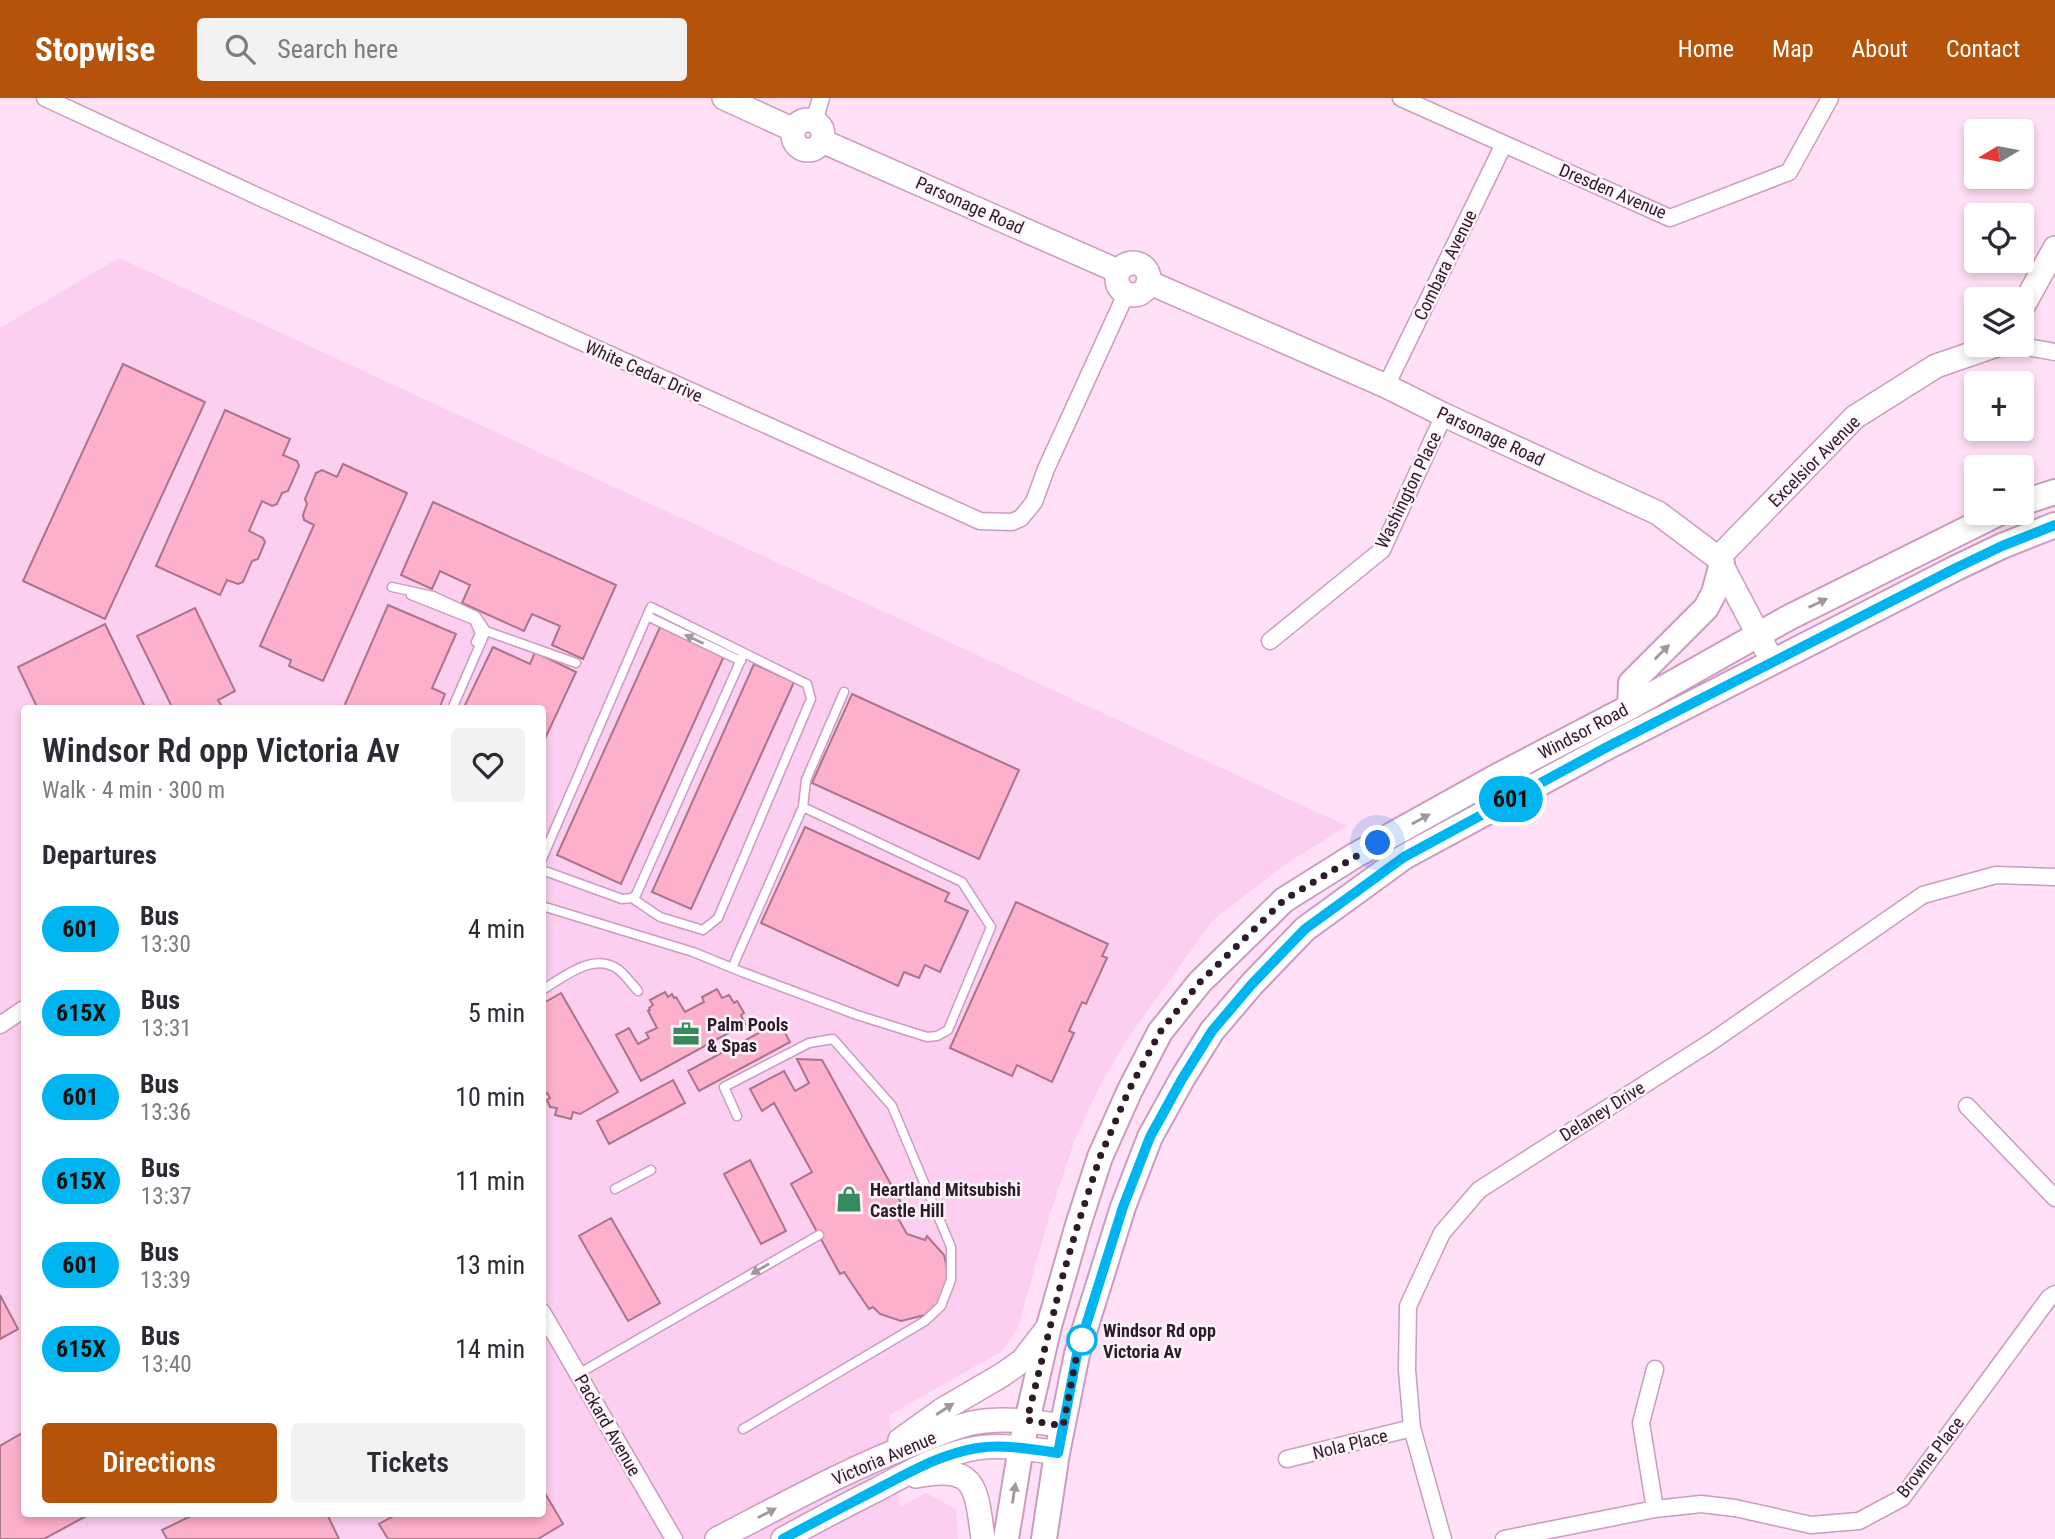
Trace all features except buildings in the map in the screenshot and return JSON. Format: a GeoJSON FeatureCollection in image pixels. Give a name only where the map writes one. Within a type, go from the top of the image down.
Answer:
{"type":"FeatureCollection","features":[{"type":"Feature","properties":{"kind":"main road"},"geometry":{"type":"LineString","coordinates":[[2034,499],[2055,492]]}},
{"type":"Feature","properties":{"kind":"main road","name":"Windsor Road"},"geometry":{"type":"LineString","coordinates":[[1006,1539],[1021,1447],[1049,1326],[1100,1157],[1129,1090],[1160,1032],[1200,982],[1284,900],[1354,856],[1758,635],[1975,525]]}},
{"type":"Feature","properties":{"kind":"main road","name":"Windsor Road"},"geometry":{"type":"LineString","coordinates":[[1044,1539],[1077,1354],[1123,1207],[1150,1137],[1212,1031],[1252,984],[1305,929],[1404,857],[1607,747],[1991,551],[2055,525]]}},
{"type":"Feature","properties":{"kind":"main road"},"geometry":{"type":"LineString","coordinates":[[1629,707],[1631,683],[1706,608],[1714,593],[1720,560]]}},
{"type":"Feature","properties":{"kind":"street","name":"White Cedar Drive"},"geometry":{"type":"LineString","coordinates":[[45,98],[980,521],[1012,522],[1021,518],[1034,502],[1046,469],[1126,293]]}},
{"type":"Feature","properties":{"kind":"street","name":"Parsonage Road"},"geometry":{"type":"LineString","coordinates":[[724,98],[810,130],[1118,271]]}},
{"type":"Feature","properties":{"kind":"street"},"geometry":{"type":"LineString","coordinates":[[810,130],[821,98]]}},
{"type":"Feature","properties":{"kind":"street","name":"Dresden Avenue"},"geometry":{"type":"LineString","coordinates":[[1401,98],[1670,218],[1789,172],[1830,98]]}},
{"type":"Feature","properties":{"kind":"street","name":"Combara Avenue"},"geometry":{"type":"LineString","coordinates":[[1387,386],[1504,144]]}},
{"type":"Feature","properties":{"kind":"street"},"geometry":{"type":"LineString","coordinates":[[2034,287],[2055,248]]}},
{"type":"Feature","properties":{"kind":"street"},"geometry":{"type":"LineString","coordinates":[[1126,264],[1138,264],[1145,268],[1149,276],[1146,287],[1140,293],[1126,293],[1118,284],[1118,271],[1126,264]]}},
{"type":"Feature","properties":{"kind":"street","name":"Parsonage Road"},"geometry":{"type":"LineString","coordinates":[[1148,282],[1387,386],[1658,513],[1720,560],[1772,661]]}},
{"type":"Feature","properties":{"kind":"street"},"geometry":{"type":"LineString","coordinates":[[2034,348],[2055,352]]}},
{"type":"Feature","properties":{"kind":"street","name":"Excelsior Avenue"},"geometry":{"type":"LineString","coordinates":[[1720,560],[1855,417],[1936,366],[1964,356]]}},
{"type":"Feature","properties":{"kind":"street","name":"Washington Place"},"geometry":{"type":"LineString","coordinates":[[1270,641],[1382,550],[1444,415]]}},
{"type":"Feature","properties":{"kind":"street","name":"Delaney Drive"},"geometry":{"type":"LineString","coordinates":[[1443,1539],[1412,1428],[1406,1370],[1408,1306],[1442,1233],[1479,1189],[1711,1042],[1923,895],[1996,875],[2055,877]]}},
{"type":"Feature","properties":{"kind":"street"},"geometry":{"type":"LineString","coordinates":[[0,1025],[21,1011]]}},
{"type":"Feature","properties":{"kind":"street"},"geometry":{"type":"LineString","coordinates":[[1967,1106],[2055,1198]]}},
{"type":"Feature","properties":{"kind":"street","name":"Browne Place"},"geometry":{"type":"LineString","coordinates":[[1504,1539],[1655,1509],[1701,1504],[1735,1508],[1811,1525],[1858,1521],[1902,1498],[2049,1298],[2055,1294]]}},
{"type":"Feature","properties":{"kind":"street","name":"Packard Avenue"},"geometry":{"type":"LineString","coordinates":[[546,1319],[674,1539]]}},
{"type":"Feature","properties":{"kind":"street"},"geometry":{"type":"LineString","coordinates":[[868,1461],[942,1410],[1023,1360],[1049,1326]]}},
{"type":"Feature","properties":{"kind":"street"},"geometry":{"type":"LineString","coordinates":[[1655,1369],[1641,1423],[1655,1509]]}},
{"type":"Feature","properties":{"kind":"street","name":"Victoria Avenue"},"geometry":{"type":"LineString","coordinates":[[717,1539],[868,1461],[970,1423],[1027,1420],[1063,1426]]}},
{"type":"Feature","properties":{"kind":"street","name":"Nola Place"},"geometry":{"type":"LineString","coordinates":[[1287,1459],[1412,1428]]}},
{"type":"Feature","properties":{"kind":"street","name":"Victoria Avenue"},"geometry":{"type":"LineString","coordinates":[[783,1539],[925,1464],[953,1454],[978,1448],[1021,1447],[1058,1453]]}},
{"type":"Feature","properties":{"kind":"street"},"geometry":{"type":"LineString","coordinates":[[893,1481],[942,1472],[965,1477],[979,1505],[983,1539]]}},
{"type":"Feature","properties":{"kind":"lane"},"geometry":{"type":"LineString","coordinates":[[451,705],[480,633],[474,621],[392,587],[433,596],[477,616],[486,631],[576,663]]}},
{"type":"Feature","properties":{"kind":"lane"},"geometry":{"type":"LineString","coordinates":[[546,850],[651,607],[743,657],[807,684],[811,699],[718,918],[703,930],[660,917],[632,898]]}},
{"type":"Feature","properties":{"kind":"lane"},"geometry":{"type":"LineString","coordinates":[[451,705],[486,631]]}},
{"type":"Feature","properties":{"kind":"lane"},"geometry":{"type":"LineString","coordinates":[[546,871],[622,899],[636,895],[743,657]]}},
{"type":"Feature","properties":{"kind":"lane"},"geometry":{"type":"LineString","coordinates":[[732,968],[803,807],[806,780],[844,692]]}},
{"type":"Feature","properties":{"kind":"lane"},"geometry":{"type":"LineString","coordinates":[[546,907],[693,952],[857,1015],[927,1037],[937,1036],[947,1030],[991,927],[962,882],[803,807]]}},
{"type":"Feature","properties":{"kind":"lane"},"geometry":{"type":"LineString","coordinates":[[546,988],[587,964],[607,963],[619,970],[638,991]]}},
{"type":"Feature","properties":{"kind":"lane"},"geometry":{"type":"LineString","coordinates":[[737,1116],[723,1087],[809,1043],[834,1039],[892,1106],[951,1247],[951,1280],[941,1306],[925,1321],[743,1429]]}},
{"type":"Feature","properties":{"kind":"lane"},"geometry":{"type":"LineString","coordinates":[[615,1189],[651,1170]]}},
{"type":"Feature","properties":{"kind":"lane"},"geometry":{"type":"LineString","coordinates":[[578,1374],[819,1235]]}},
{"type":"Feature","properties":{"kind":"shaded area"},"geometry":{"type":"Polygon","coordinates":[[[119,258],[1347,826],[1287,863],[1212,921],[1128,1038],[1099,1087],[1074,1142],[1048,1220],[1018,1328],[1001,1352],[889,1415],[900,1507],[926,1493],[956,1509],[958,1539],[0,1539],[0,328],[119,258]]]}},
{"type":"Feature","properties":{"kind":"bus line","name":"601"},"geometry":{"type":"LineString","coordinates":[[783,1539],[925,1464],[953,1454],[978,1448],[1000,1447],[1021,1447],[1058,1453],[1077,1354],[1123,1207],[1150,1137],[1212,1031],[1252,984],[1305,929],[1404,857],[1607,747],[1956,568],[2055,525]]}},
{"type":"Feature","properties":{"kind":"place","name":"Palm Pools & Spas"},"geometry":{"type":"Point","coordinates":[686,1034]}},
{"type":"Feature","properties":{"kind":"place","name":"Heartland Mitsubishi Castle Hill"},"geometry":{"type":"Point","coordinates":[849,1199]}},
{"type":"Feature","properties":{"kind":"place","name":"Windsor Rd opp Victoria Av"},"geometry":{"type":"Point","coordinates":[1082,1340]}},
{"type":"Feature","properties":{"kind":"route"},"geometry":{"type":"LineString","coordinates":[[1082,1340],[1084,1332],[1063,1426],[1027,1420],[1063,1275],[1100,1157],[1129,1090],[1160,1032],[1200,982],[1284,900],[1378,843]]}}]}
